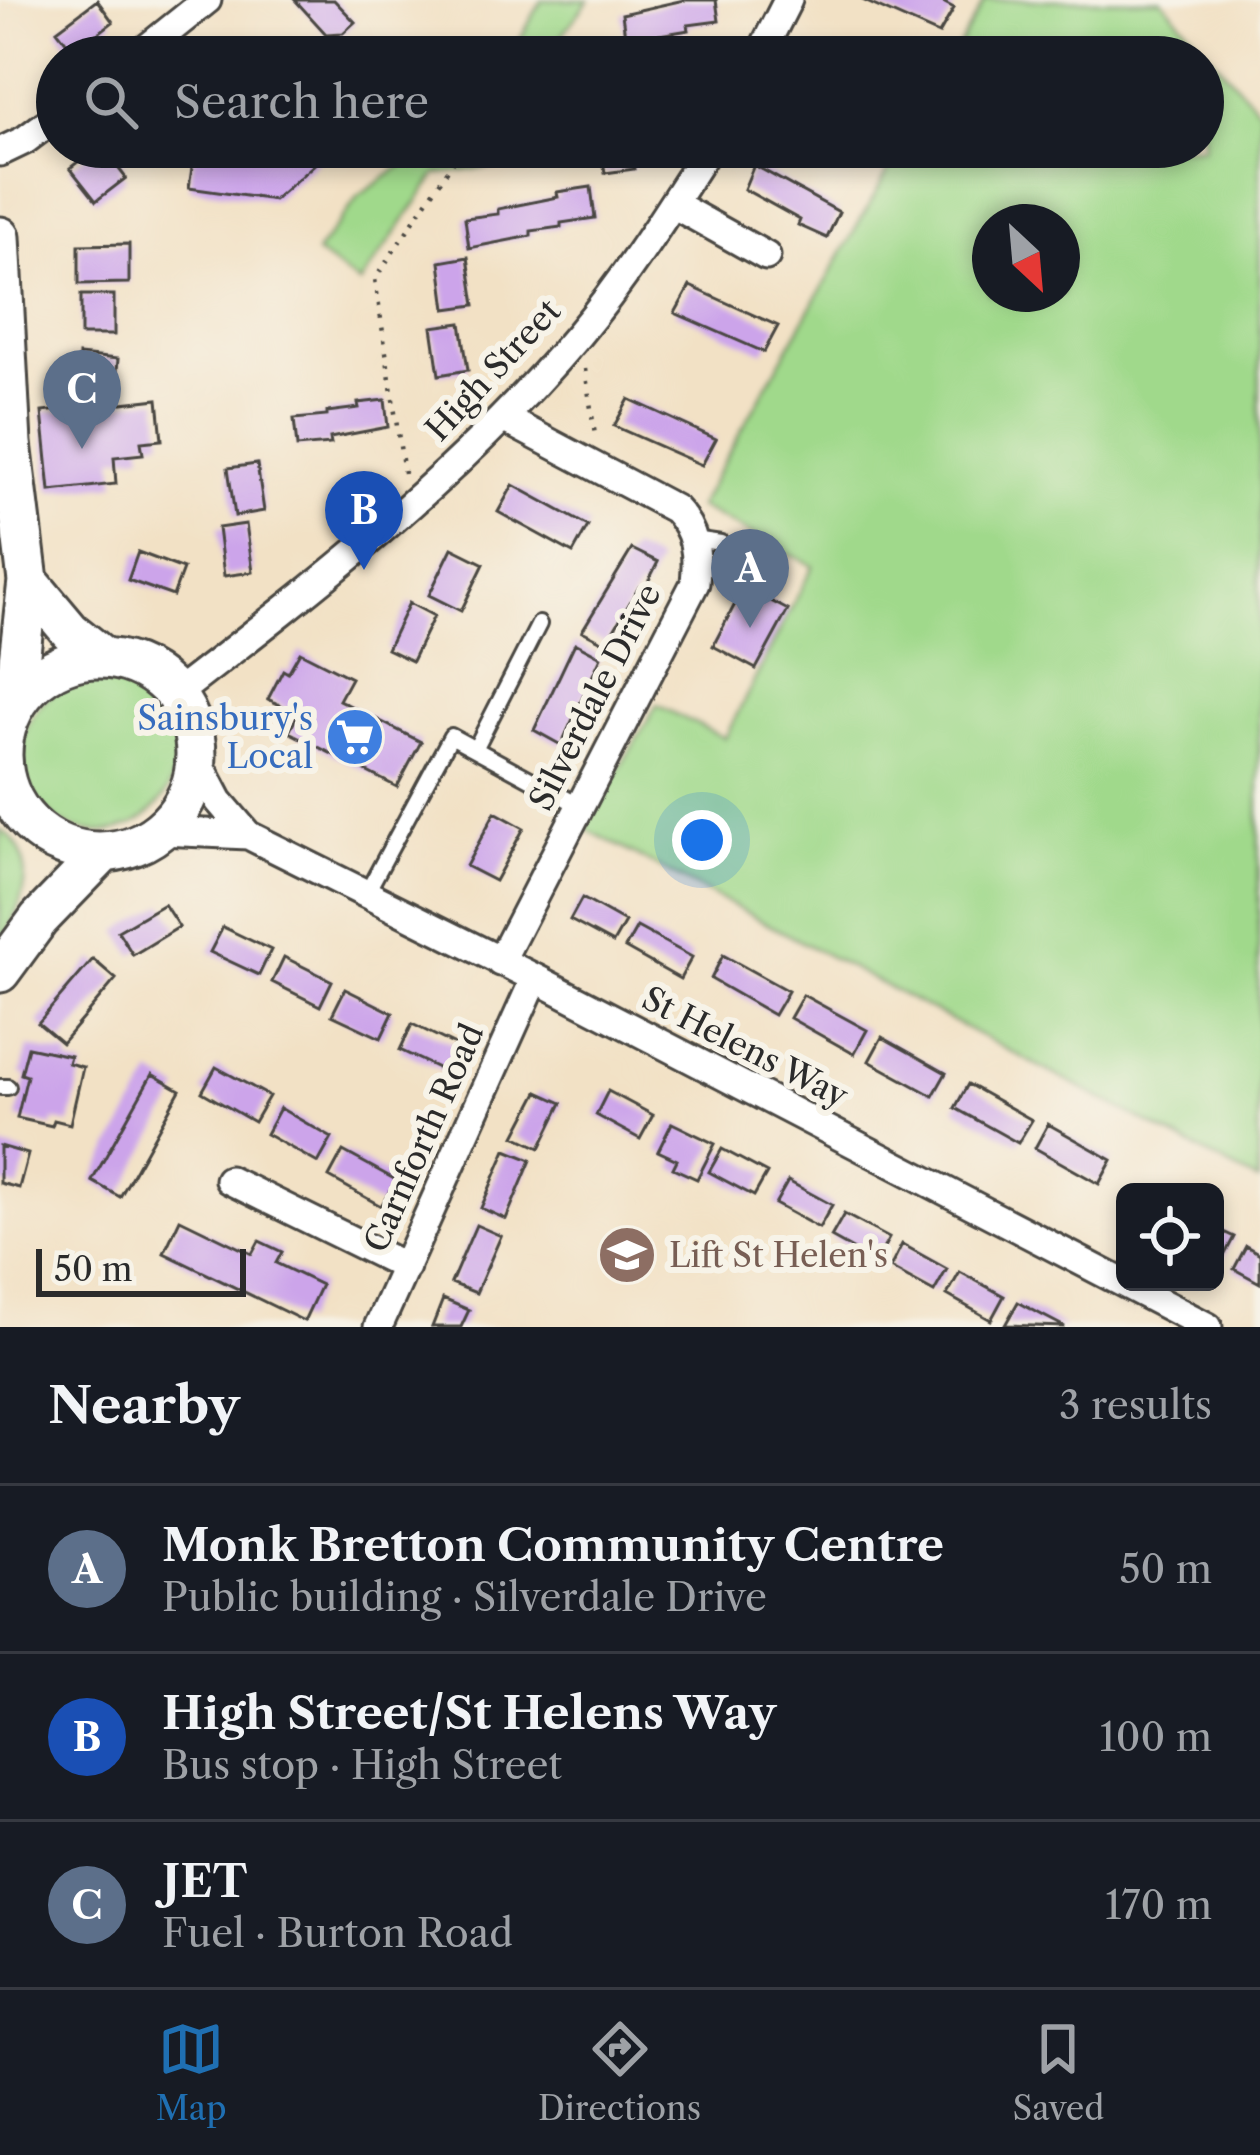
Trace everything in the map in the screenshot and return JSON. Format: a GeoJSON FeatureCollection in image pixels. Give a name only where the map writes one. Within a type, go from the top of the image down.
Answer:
{"type":"FeatureCollection","features":[{"type":"Feature","properties":{"kind":"street"},"geometry":{"type":"LineString","coordinates":[[162,36],[207,0]]}},
{"type":"Feature","properties":{"kind":"street"},"geometry":{"type":"LineString","coordinates":[[770,36],[788,0]]}},
{"type":"Feature","properties":{"kind":"street"},"geometry":{"type":"LineString","coordinates":[[0,152],[36,132]]}},
{"type":"Feature","properties":{"kind":"street","name":"High Street"},"geometry":{"type":"LineString","coordinates":[[176,694],[333,574],[503,418],[579,334],[696,168]]}},
{"type":"Feature","properties":{"kind":"street"},"geometry":{"type":"LineString","coordinates":[[673,204],[766,256]]}},
{"type":"Feature","properties":{"kind":"street"},"geometry":{"type":"LineString","coordinates":[[0,237],[10,443],[28,580],[2,773],[22,819],[39,919]]}},
{"type":"Feature","properties":{"kind":"street","name":"Silverdale Drive"},"geometry":{"type":"LineString","coordinates":[[500,962],[695,583],[708,541],[675,509],[503,418]]}},
{"type":"Feature","properties":{"kind":"street"},"geometry":{"type":"LineString","coordinates":[[28,580],[70,631],[104,658]]}},
{"type":"Feature","properties":{"kind":"street"},"geometry":{"type":"LineString","coordinates":[[6,723],[30,686],[52,670],[78,660],[104,658],[141,667],[176,694],[195,736],[197,759],[186,799],[161,831],[143,843],[104,853],[72,850],[22,819]]}},
{"type":"Feature","properties":{"kind":"street","name":"St Helens Way"},"geometry":{"type":"LineString","coordinates":[[197,759],[219,801],[248,836]]}},
{"type":"Feature","properties":{"kind":"street","name":"St Helens Way"},"geometry":{"type":"LineString","coordinates":[[161,831],[248,836],[535,978],[1204,1326]]}},
{"type":"Feature","properties":{"kind":"street"},"geometry":{"type":"LineString","coordinates":[[0,972],[39,919],[104,853]]}},
{"type":"Feature","properties":{"kind":"street","name":"Carnforth Road"},"geometry":{"type":"LineString","coordinates":[[378,1327],[535,978]]}},
{"type":"Feature","properties":{"kind":"street"},"geometry":{"type":"LineString","coordinates":[[229,1180],[406,1267]]}},
{"type":"Feature","properties":{"kind":"lane"},"geometry":{"type":"LineString","coordinates":[[475,748],[539,624]]}},
{"type":"Feature","properties":{"kind":"lane"},"geometry":{"type":"LineString","coordinates":[[366,893],[451,736],[578,806]]}},
{"type":"Feature","properties":{"kind":"path"},"geometry":{"type":"LineString","coordinates":[[409,508],[375,279],[449,168]]}},
{"type":"Feature","properties":{"kind":"path"},"geometry":{"type":"LineString","coordinates":[[579,334],[602,472]]}},
{"type":"Feature","properties":{"kind":"green space"},"geometry":{"type":"Polygon","coordinates":[[[542,0],[589,0],[561,36],[522,36],[542,0]]]}},
{"type":"Feature","properties":{"kind":"green space"},"geometry":{"type":"Polygon","coordinates":[[[985,0],[1162,0],[1194,36],[965,36],[985,0]]]}},
{"type":"Feature","properties":{"kind":"green space"},"geometry":{"type":"Polygon","coordinates":[[[1224,70],[1260,111],[1258,1181],[584,828],[657,705],[725,738],[813,566],[698,507],[890,168],[1224,168],[1224,70]]]}},
{"type":"Feature","properties":{"kind":"green space"},"geometry":{"type":"Polygon","coordinates":[[[399,168],[486,168],[437,174],[360,284],[316,253],[359,196],[399,168]]]}},
{"type":"Feature","properties":{"kind":"green space"},"geometry":{"type":"Polygon","coordinates":[[[99,678],[128,684],[153,701],[170,726],[176,755],[170,784],[153,809],[128,826],[99,832],[70,826],[45,809],[28,784],[22,755],[28,726],[45,701],[70,684],[99,678]]]}},
{"type":"Feature","properties":{"kind":"green space"},"geometry":{"type":"Polygon","coordinates":[[[0,830],[21,854],[24,884],[15,916],[0,943],[0,830]]]}},
{"type":"Feature","properties":{"kind":"building"},"geometry":{"type":"Polygon","coordinates":[[[97,0],[113,22],[95,36],[62,36],[57,30],[97,0]]]}},
{"type":"Feature","properties":{"kind":"building"},"geometry":{"type":"Polygon","coordinates":[[[295,0],[334,0],[355,22],[343,33],[326,34],[295,0]]]}},
{"type":"Feature","properties":{"kind":"building"},"geometry":{"type":"Polygon","coordinates":[[[684,0],[716,0],[719,21],[688,25],[689,30],[659,36],[625,36],[622,14],[684,0]]]}},
{"type":"Feature","properties":{"kind":"building"},"geometry":{"type":"Polygon","coordinates":[[[862,0],[939,0],[954,8],[939,34],[862,0]]]}},
{"type":"Feature","properties":{"kind":"building"},"geometry":{"type":"Polygon","coordinates":[[[70,168],[120,168],[126,178],[96,201],[70,168]]]}},
{"type":"Feature","properties":{"kind":"building"},"geometry":{"type":"Polygon","coordinates":[[[192,168],[310,168],[274,200],[189,188],[192,168]]]}},
{"type":"Feature","properties":{"kind":"building"},"geometry":{"type":"Polygon","coordinates":[[[753,168],[759,168],[839,212],[827,238],[744,189],[753,168]]]}},
{"type":"Feature","properties":{"kind":"building"},"geometry":{"type":"Polygon","coordinates":[[[591,187],[595,218],[469,248],[465,218],[498,214],[498,209],[591,187]]]}},
{"type":"Feature","properties":{"kind":"building"},"geometry":{"type":"Polygon","coordinates":[[[129,244],[129,283],[79,284],[79,245],[129,244]]]}},
{"type":"Feature","properties":{"kind":"building"},"geometry":{"type":"Polygon","coordinates":[[[468,257],[475,305],[446,309],[440,262],[468,257]]]}},
{"type":"Feature","properties":{"kind":"building"},"geometry":{"type":"Polygon","coordinates":[[[690,286],[778,326],[764,352],[675,313],[690,286]]]}},
{"type":"Feature","properties":{"kind":"building"},"geometry":{"type":"Polygon","coordinates":[[[81,295],[114,295],[114,335],[81,335],[81,295]]]}},
{"type":"Feature","properties":{"kind":"building"},"geometry":{"type":"Polygon","coordinates":[[[461,323],[468,370],[439,375],[432,327],[461,323]]]}},
{"type":"Feature","properties":{"kind":"building"},"geometry":{"type":"Polygon","coordinates":[[[79,355],[118,359],[116,382],[78,379],[79,355]]]}},
{"type":"Feature","properties":{"kind":"building"},"geometry":{"type":"Polygon","coordinates":[[[158,399],[162,440],[141,442],[143,454],[114,457],[116,484],[50,491],[42,412],[158,399]]]}},
{"type":"Feature","properties":{"kind":"building"},"geometry":{"type":"Polygon","coordinates":[[[629,399],[716,439],[702,465],[614,426],[629,399]]]}},
{"type":"Feature","properties":{"kind":"building"},"geometry":{"type":"Polygon","coordinates":[[[385,400],[388,427],[330,438],[331,444],[297,447],[294,419],[327,416],[327,412],[359,408],[358,403],[385,400]]]}},
{"type":"Feature","properties":{"kind":"building"},"geometry":{"type":"Polygon","coordinates":[[[257,464],[264,511],[235,516],[228,468],[257,464]]]}},
{"type":"Feature","properties":{"kind":"building"},"geometry":{"type":"Polygon","coordinates":[[[513,485],[588,526],[573,553],[498,512],[513,485]]]}},
{"type":"Feature","properties":{"kind":"building"},"geometry":{"type":"Polygon","coordinates":[[[246,524],[253,572],[224,576],[218,528],[246,524]]]}},
{"type":"Feature","properties":{"kind":"building"},"geometry":{"type":"Polygon","coordinates":[[[452,548],[484,564],[461,611],[429,595],[452,548]]]}},
{"type":"Feature","properties":{"kind":"building"},"geometry":{"type":"Polygon","coordinates":[[[632,549],[658,562],[606,643],[582,631],[632,549]]]}},
{"type":"Feature","properties":{"kind":"building"},"geometry":{"type":"Polygon","coordinates":[[[138,552],[183,569],[173,596],[128,580],[138,552]]]}},
{"type":"Feature","properties":{"kind":"building"},"geometry":{"type":"Polygon","coordinates":[[[744,587],[788,610],[756,669],[713,646],[744,587]]]}},
{"type":"Feature","properties":{"kind":"building"},"geometry":{"type":"Polygon","coordinates":[[[409,603],[434,616],[412,661],[387,649],[409,603]]]}},
{"type":"Feature","properties":{"kind":"building"},"geometry":{"type":"Polygon","coordinates":[[[575,643],[601,657],[561,745],[534,730],[575,643]]]}},
{"type":"Feature","properties":{"kind":"building","name":"Sainsbury's Local"},"geometry":{"type":"Polygon","coordinates":[[[300,652],[351,678],[339,700],[421,742],[397,787],[289,732],[298,714],[268,699],[283,670],[288,673],[300,652]]]}},
{"type":"Feature","properties":{"kind":"building"},"geometry":{"type":"Polygon","coordinates":[[[495,812],[524,828],[495,881],[466,866],[495,812]]]}},
{"type":"Feature","properties":{"kind":"building"},"geometry":{"type":"Polygon","coordinates":[[[582,898],[625,922],[613,943],[570,920],[582,898]]]}},
{"type":"Feature","properties":{"kind":"building"},"geometry":{"type":"Polygon","coordinates":[[[164,904],[179,927],[133,955],[118,931],[164,904]]]}},
{"type":"Feature","properties":{"kind":"building"},"geometry":{"type":"Polygon","coordinates":[[[223,927],[271,950],[259,975],[210,952],[223,927]]]}},
{"type":"Feature","properties":{"kind":"building"},"geometry":{"type":"Polygon","coordinates":[[[637,927],[692,957],[680,979],[625,948],[637,927]]]}},
{"type":"Feature","properties":{"kind":"building"},"geometry":{"type":"Polygon","coordinates":[[[723,955],[788,991],[774,1015],[711,979],[723,955]]]}},
{"type":"Feature","properties":{"kind":"building"},"geometry":{"type":"Polygon","coordinates":[[[284,957],[332,981],[320,1006],[272,982],[284,957]]]}},
{"type":"Feature","properties":{"kind":"building"},"geometry":{"type":"Polygon","coordinates":[[[93,959],[116,979],[62,1043],[38,1023],[93,959]]]}},
{"type":"Feature","properties":{"kind":"building"},"geometry":{"type":"Polygon","coordinates":[[[345,989],[393,1013],[381,1038],[332,1015],[345,989]]]}},
{"type":"Feature","properties":{"kind":"building"},"geometry":{"type":"Polygon","coordinates":[[[803,995],[867,1030],[854,1054],[790,1018],[803,995]]]}},
{"type":"Feature","properties":{"kind":"building"},"geometry":{"type":"Polygon","coordinates":[[[412,1024],[461,1048],[448,1073],[400,1050],[412,1024]]]}},
{"type":"Feature","properties":{"kind":"building"},"geometry":{"type":"Polygon","coordinates":[[[882,1037],[946,1073],[933,1096],[869,1061],[882,1037]]]}},
{"type":"Feature","properties":{"kind":"building"},"geometry":{"type":"Polygon","coordinates":[[[28,1047],[70,1056],[68,1063],[83,1067],[70,1124],[54,1120],[52,1126],[17,1118],[28,1047]]]}},
{"type":"Feature","properties":{"kind":"building"},"geometry":{"type":"Polygon","coordinates":[[[216,1067],[269,1096],[254,1122],[202,1092],[216,1067]]]}},
{"type":"Feature","properties":{"kind":"building"},"geometry":{"type":"Polygon","coordinates":[[[152,1074],[180,1090],[120,1197],[92,1181],[152,1074]]]}},
{"type":"Feature","properties":{"kind":"building"},"geometry":{"type":"Polygon","coordinates":[[[968,1084],[1032,1120],[1018,1143],[955,1108],[968,1084]]]}},
{"type":"Feature","properties":{"kind":"building"},"geometry":{"type":"Polygon","coordinates":[[[608,1091],[653,1115],[640,1139],[596,1115],[608,1091]]]}},
{"type":"Feature","properties":{"kind":"building"},"geometry":{"type":"Polygon","coordinates":[[[538,1092],[562,1103],[540,1148],[515,1136],[538,1092]]]}},
{"type":"Feature","properties":{"kind":"building"},"geometry":{"type":"Polygon","coordinates":[[[280,1108],[332,1138],[318,1163],[266,1134],[280,1108]]]}},
{"type":"Feature","properties":{"kind":"building"},"geometry":{"type":"Polygon","coordinates":[[[672,1123],[715,1144],[697,1179],[673,1168],[677,1160],[658,1151],[672,1123]]]}},
{"type":"Feature","properties":{"kind":"building"},"geometry":{"type":"Polygon","coordinates":[[[1048,1124],[1112,1160],[1099,1184],[1035,1148],[1048,1124]]]}},
{"type":"Feature","properties":{"kind":"building"},"geometry":{"type":"Polygon","coordinates":[[[0,1146],[28,1154],[19,1188],[0,1183],[0,1146]]]}},
{"type":"Feature","properties":{"kind":"building"},"geometry":{"type":"Polygon","coordinates":[[[722,1149],[767,1173],[754,1196],[709,1172],[722,1149]]]}},
{"type":"Feature","properties":{"kind":"building"},"geometry":{"type":"Polygon","coordinates":[[[506,1150],[531,1160],[506,1219],[481,1208],[506,1150]]]}},
{"type":"Feature","properties":{"kind":"building"},"geometry":{"type":"Polygon","coordinates":[[[343,1151],[396,1180],[381,1206],[329,1177],[343,1151]]]}},
{"type":"Feature","properties":{"kind":"building"},"geometry":{"type":"Polygon","coordinates":[[[788,1181],[832,1205],[819,1228],[775,1204],[788,1181]]]}},
{"type":"Feature","properties":{"kind":"building"},"geometry":{"type":"Polygon","coordinates":[[[844,1214],[889,1238],[876,1262],[831,1237],[844,1214]]]}},
{"type":"Feature","properties":{"kind":"building"},"geometry":{"type":"Polygon","coordinates":[[[180,1219],[252,1254],[259,1241],[282,1252],[276,1263],[321,1285],[304,1321],[164,1253],[180,1219]]]}},
{"type":"Feature","properties":{"kind":"building"},"geometry":{"type":"Polygon","coordinates":[[[476,1225],[501,1236],[476,1293],[451,1283],[476,1225]]]}},
{"type":"Feature","properties":{"kind":"building"},"geometry":{"type":"Polygon","coordinates":[[[1224,1232],[1234,1237],[1224,1256],[1224,1232]]]}},
{"type":"Feature","properties":{"kind":"building"},"geometry":{"type":"Polygon","coordinates":[[[902,1244],[947,1269],[934,1292],[890,1268],[902,1244]]]}},
{"type":"Feature","properties":{"kind":"building"},"geometry":{"type":"Polygon","coordinates":[[[1246,1246],[1260,1254],[1260,1283],[1234,1269],[1246,1246]]]}},
{"type":"Feature","properties":{"kind":"building"},"geometry":{"type":"Polygon","coordinates":[[[960,1272],[1004,1296],[991,1320],[947,1295],[960,1272]]]}},
{"type":"Feature","properties":{"kind":"building"},"geometry":{"type":"Polygon","coordinates":[[[443,1299],[469,1310],[461,1327],[432,1327],[443,1299]]]}},
{"type":"Feature","properties":{"kind":"building"},"geometry":{"type":"Polygon","coordinates":[[[1018,1302],[1042,1315],[1065,1327],[1005,1325],[1018,1302]]]}},
{"type":"Feature","properties":{"kind":"place","name":"JET"},"geometry":{"type":"Point","coordinates":[82,449]}},
{"type":"Feature","properties":{"kind":"place","name":"High Street/St Helens Way"},"geometry":{"type":"Point","coordinates":[364,570]}},
{"type":"Feature","properties":{"kind":"place","name":"Monk Bretton Community Centre"},"geometry":{"type":"Point","coordinates":[750,628]}},
{"type":"Feature","properties":{"kind":"place","name":"Sainsbury's Local"},"geometry":{"type":"Point","coordinates":[355,737]}},
{"type":"Feature","properties":{"kind":"place","name":"Lift St Helen's"},"geometry":{"type":"Point","coordinates":[627,1255]}}]}
